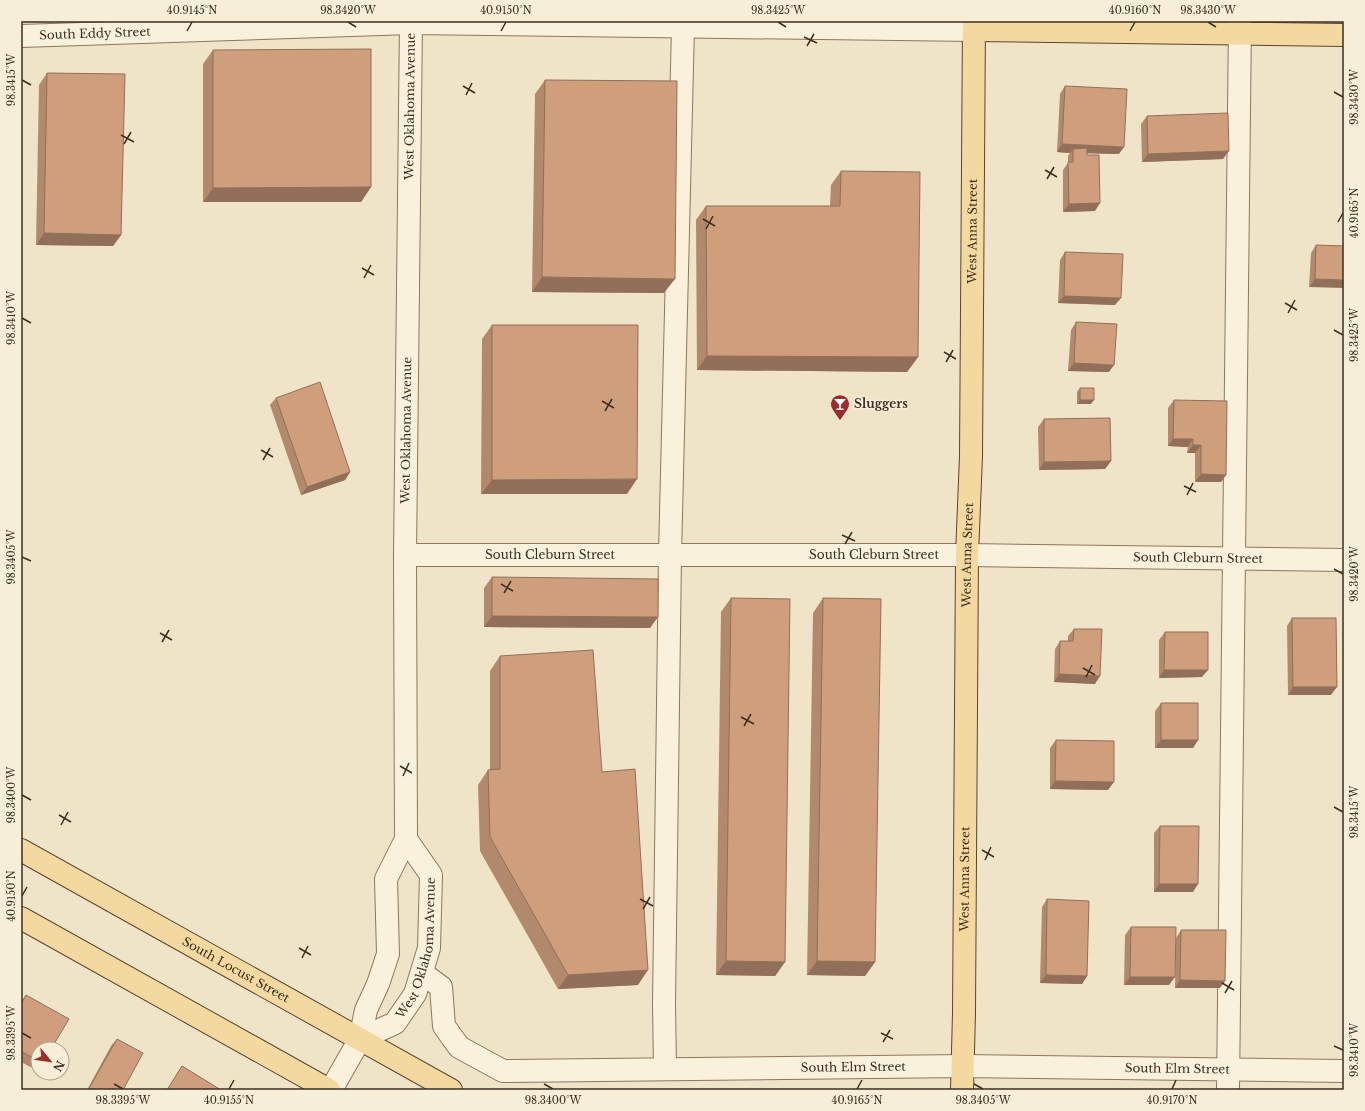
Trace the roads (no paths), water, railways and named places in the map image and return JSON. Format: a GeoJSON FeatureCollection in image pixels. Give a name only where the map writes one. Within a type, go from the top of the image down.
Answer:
{"type":"FeatureCollection","features":[{"type":"Feature","properties":{"kind":"main road","name":"South Eddy Street"},"geometry":{"type":"LineString","coordinates":[[974,25],[1240,27],[1344,35]]}},
{"type":"Feature","properties":{"kind":"main road","name":"West Anna Street"},"geometry":{"type":"LineString","coordinates":[[962,1090],[964,1066],[967,555],[971,456],[974,25]]}},
{"type":"Feature","properties":{"kind":"main road","name":"South Locust Street"},"geometry":{"type":"LineString","coordinates":[[21,850],[451,1090]]}},
{"type":"Feature","properties":{"kind":"main road"},"geometry":{"type":"LineString","coordinates":[[21,918],[330,1090]]}},
{"type":"Feature","properties":{"kind":"street","name":"South Eddy Street"},"geometry":{"type":"LineString","coordinates":[[21,36],[411,22],[683,27],[974,25]]}},
{"type":"Feature","properties":{"kind":"street","name":"West Oklahoma Avenue"},"geometry":{"type":"LineString","coordinates":[[330,1090],[360,1038],[366,1010],[378,984],[388,954],[386,879],[406,839],[405,555],[411,22]]}},
{"type":"Feature","properties":{"kind":"street"},"geometry":{"type":"LineString","coordinates":[[665,1069],[664,1004],[670,555],[683,27]]}},
{"type":"Feature","properties":{"kind":"street"},"geometry":{"type":"LineString","coordinates":[[1228,1090],[1240,27]]}},
{"type":"Feature","properties":{"kind":"street","name":"South Cleburn Street"},"geometry":{"type":"LineString","coordinates":[[405,555],[967,555],[1344,560]]}},
{"type":"Feature","properties":{"kind":"street","name":"West Oklahoma Avenue"},"geometry":{"type":"LineString","coordinates":[[360,1038],[395,1023],[415,994],[429,948],[431,875],[406,839]]}},
{"type":"Feature","properties":{"kind":"street","name":"South Elm Street"},"geometry":{"type":"LineString","coordinates":[[422,973],[441,987],[444,1026],[459,1048],[503,1071],[964,1066],[1228,1068],[1344,1071]]}},
{"type":"Feature","properties":{"kind":"place","name":"Sluggers"},"geometry":{"type":"Point","coordinates":[840,421]}}]}
